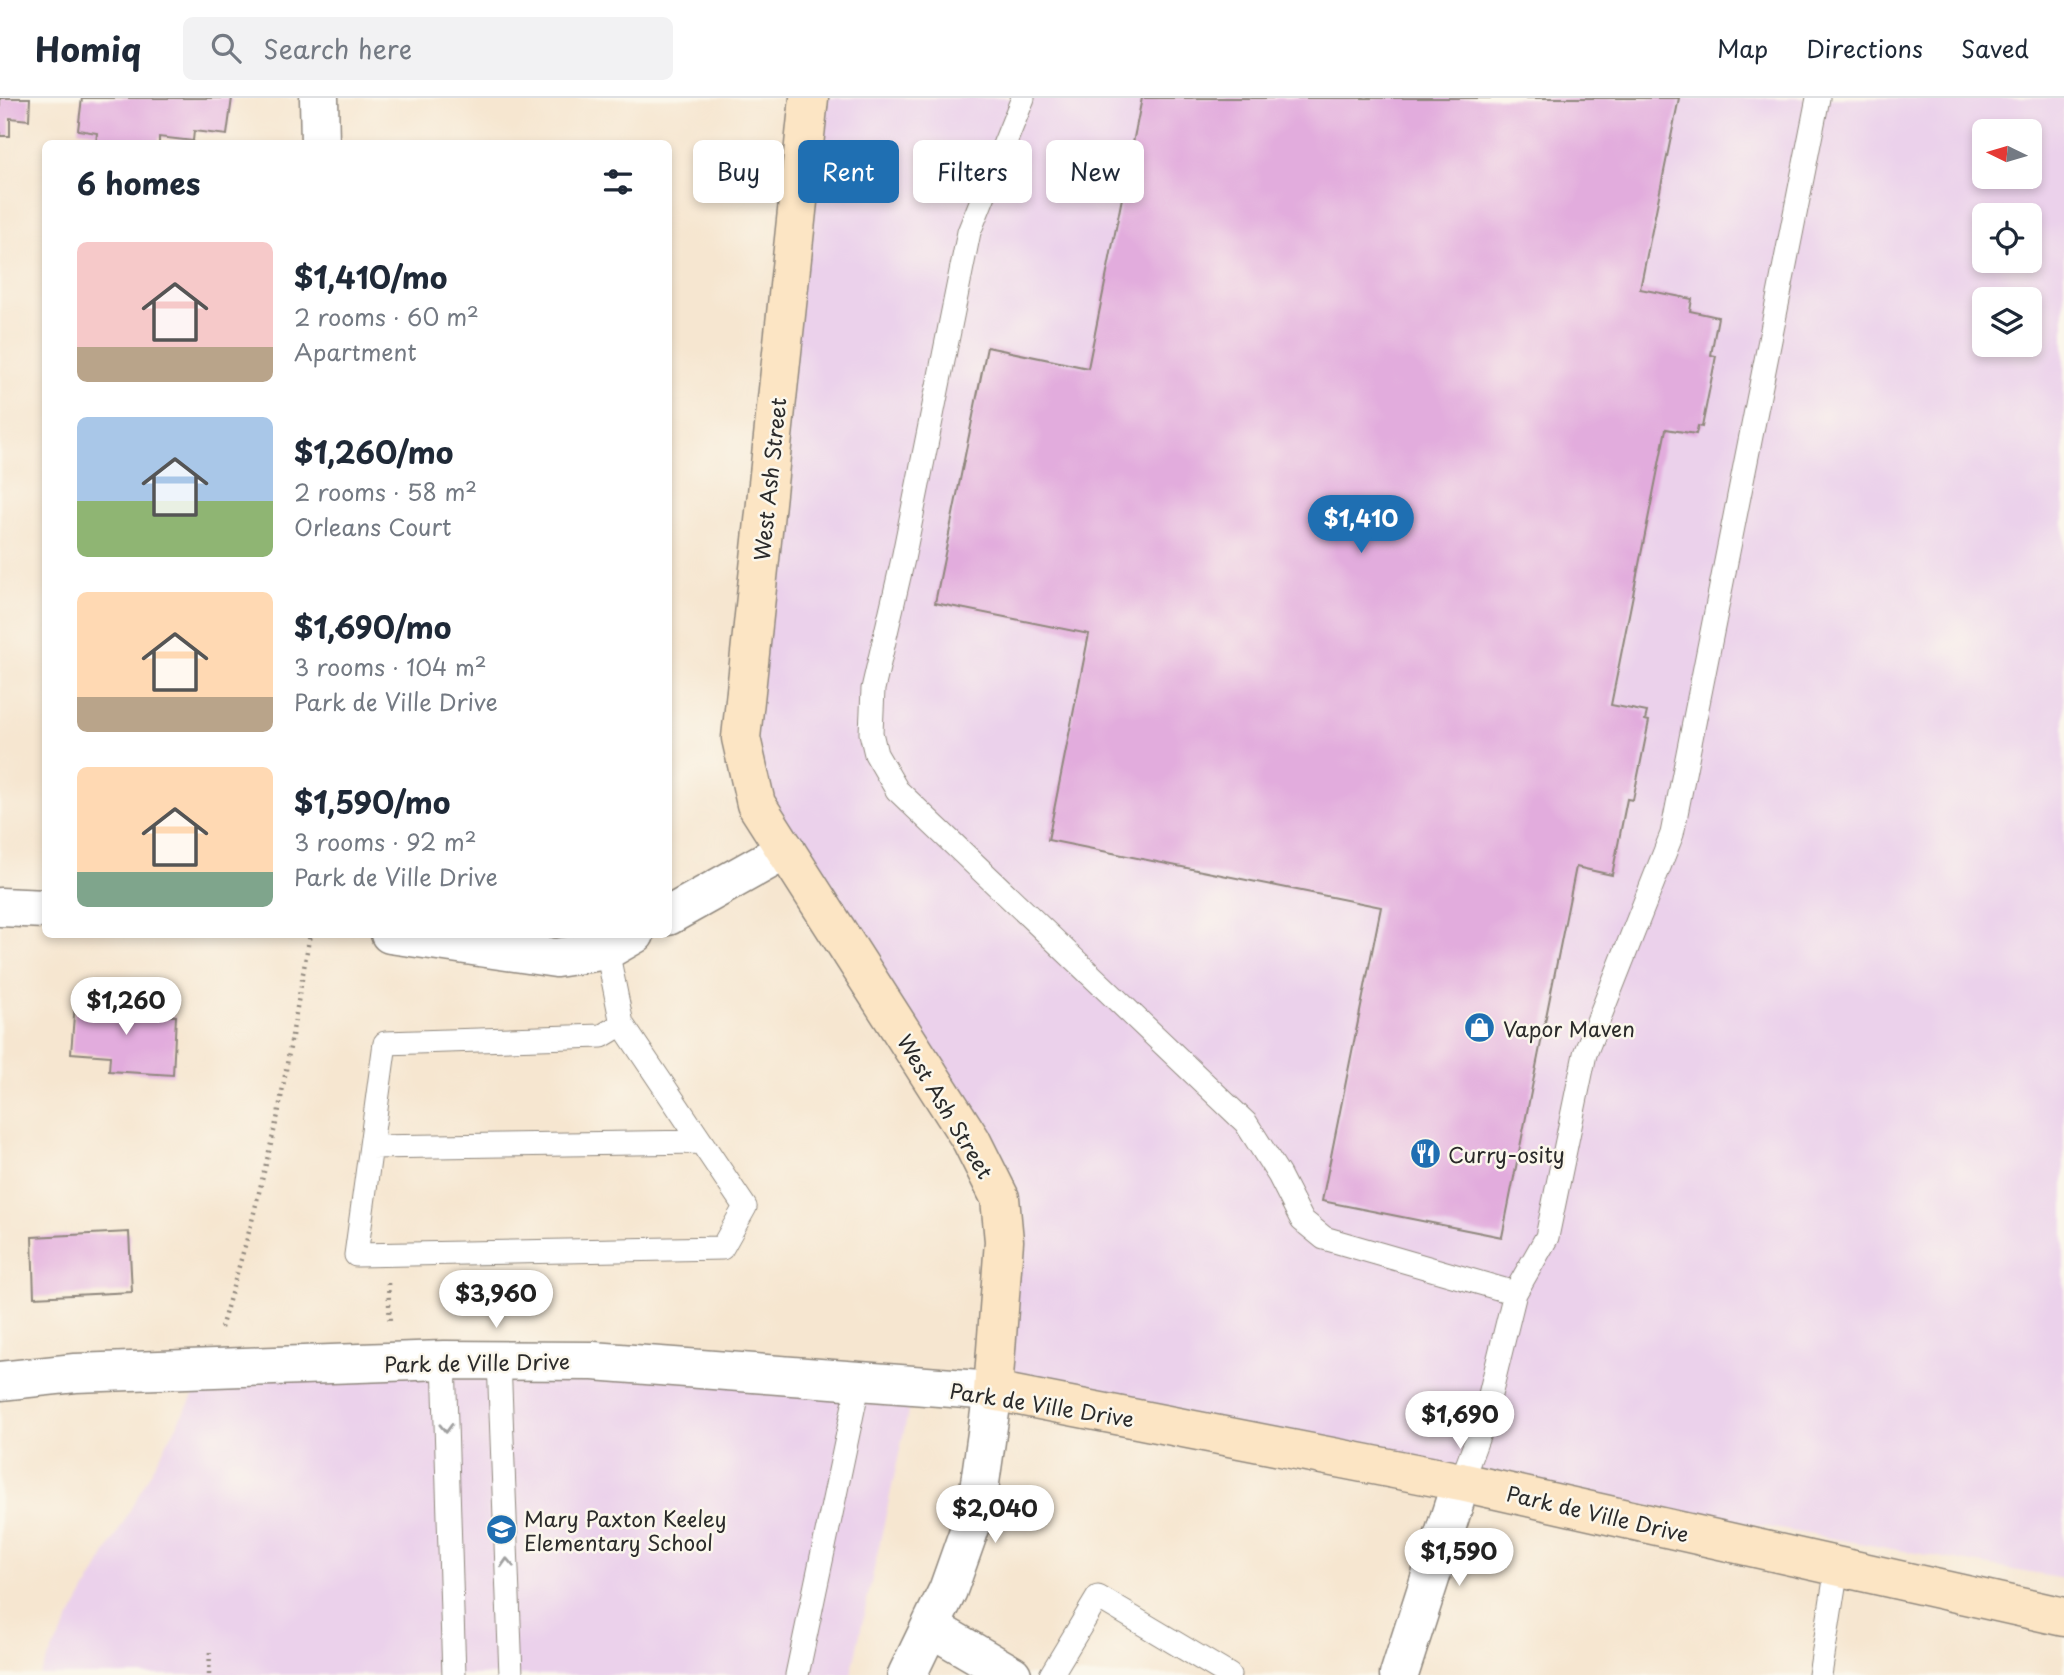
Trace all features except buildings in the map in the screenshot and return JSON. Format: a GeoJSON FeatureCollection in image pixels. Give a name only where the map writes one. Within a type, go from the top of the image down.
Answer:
{"type":"FeatureCollection","features":[{"type":"Feature","properties":{"kind":"street"},"geometry":{"type":"LineString","coordinates":[[319,98],[320,140]]}},
{"type":"Feature","properties":{"kind":"street","name":"West Ash Street"},"geometry":{"type":"LineString","coordinates":[[809,98],[741,738],[756,804],[971,1140],[1000,1198],[1004,1241],[993,1391]]}},
{"type":"Feature","properties":{"kind":"street"},"geometry":{"type":"LineString","coordinates":[[672,914],[786,850]]}},
{"type":"Feature","properties":{"kind":"street"},"geometry":{"type":"LineString","coordinates":[[0,907],[42,909]]}},
{"type":"Feature","properties":{"kind":"street"},"geometry":{"type":"LineString","coordinates":[[418,938],[556,958],[621,942]]}},
{"type":"Feature","properties":{"kind":"street","name":"Park de Ville Drive"},"geometry":{"type":"LineString","coordinates":[[0,1381],[75,1373],[499,1360],[593,1361],[993,1391],[1461,1482],[2064,1617]]}},
{"type":"Feature","properties":{"kind":"street"},"geometry":{"type":"LineString","coordinates":[[907,1675],[948,1590],[976,1511],[993,1391]]}},
{"type":"Feature","properties":{"kind":"street"},"geometry":{"type":"LineString","coordinates":[[1399,1675],[1461,1482]]}},
{"type":"Feature","properties":{"kind":"street"},"geometry":{"type":"LineString","coordinates":[[930,1627],[1012,1675]]}},
{"type":"Feature","properties":{"kind":"lane"},"geometry":{"type":"LineString","coordinates":[[1023,98],[969,232],[903,559],[873,689],[871,733],[876,754],[897,790],[1246,1123],[1279,1175],[1302,1220],[1324,1238],[1515,1293]]}},
{"type":"Feature","properties":{"kind":"lane"},"geometry":{"type":"LineString","coordinates":[[1461,1482],[1483,1423],[1515,1293],[1547,1237],[1585,1054],[1672,834],[1818,98]]}},
{"type":"Feature","properties":{"kind":"lane"},"geometry":{"type":"LineString","coordinates":[[621,942],[622,1024],[745,1207],[722,1248],[356,1255],[385,1043],[602,1036],[622,1024]]}},
{"type":"Feature","properties":{"kind":"lane"},"geometry":{"type":"LineString","coordinates":[[371,1147],[701,1142]]}},
{"type":"Feature","properties":{"kind":"lane"},"geometry":{"type":"LineString","coordinates":[[444,1360],[454,1675]]}},
{"type":"Feature","properties":{"kind":"lane"},"geometry":{"type":"LineString","coordinates":[[499,1360],[511,1675]]}},
{"type":"Feature","properties":{"kind":"lane"},"geometry":{"type":"LineString","coordinates":[[797,1675],[859,1381]]}},
{"type":"Feature","properties":{"kind":"lane"},"geometry":{"type":"LineString","coordinates":[[1820,1675],[1837,1567]]}},
{"type":"Feature","properties":{"kind":"lane"},"geometry":{"type":"LineString","coordinates":[[1051,1675],[1098,1597],[1229,1675]]}},
{"type":"Feature","properties":{"kind":"path"},"geometry":{"type":"LineString","coordinates":[[219,1335],[251,1224],[278,1115],[309,938]]}},
{"type":"Feature","properties":{"kind":"path"},"geometry":{"type":"LineString","coordinates":[[387,1254],[390,1328]]}},
{"type":"Feature","properties":{"kind":"path"},"geometry":{"type":"LineString","coordinates":[[209,1675],[210,1650]]}},
{"type":"Feature","properties":{"kind":"shaded area"},"geometry":{"type":"Polygon","coordinates":[[[809,98],[2064,98],[2064,1579],[993,1391],[1000,1198],[786,850],[741,738],[798,202],[899,203],[899,140],[805,140],[809,98]]]}},
{"type":"Feature","properties":{"kind":"shaded area","name":"Mary Paxton Keeley Elementary School"},"geometry":{"type":"Polygon","coordinates":[[[208,1369],[914,1385],[851,1675],[39,1675],[208,1369]]]}},
{"type":"Feature","properties":{"kind":"place","name":"Vapor Maven"},"geometry":{"type":"Point","coordinates":[1480,1028]}},
{"type":"Feature","properties":{"kind":"place","name":"Curry-osity"},"geometry":{"type":"Point","coordinates":[1425,1154]}},
{"type":"Feature","properties":{"kind":"place","name":"Mary Paxton Keeley Elementary School"},"geometry":{"type":"Point","coordinates":[501,1530]}}]}
